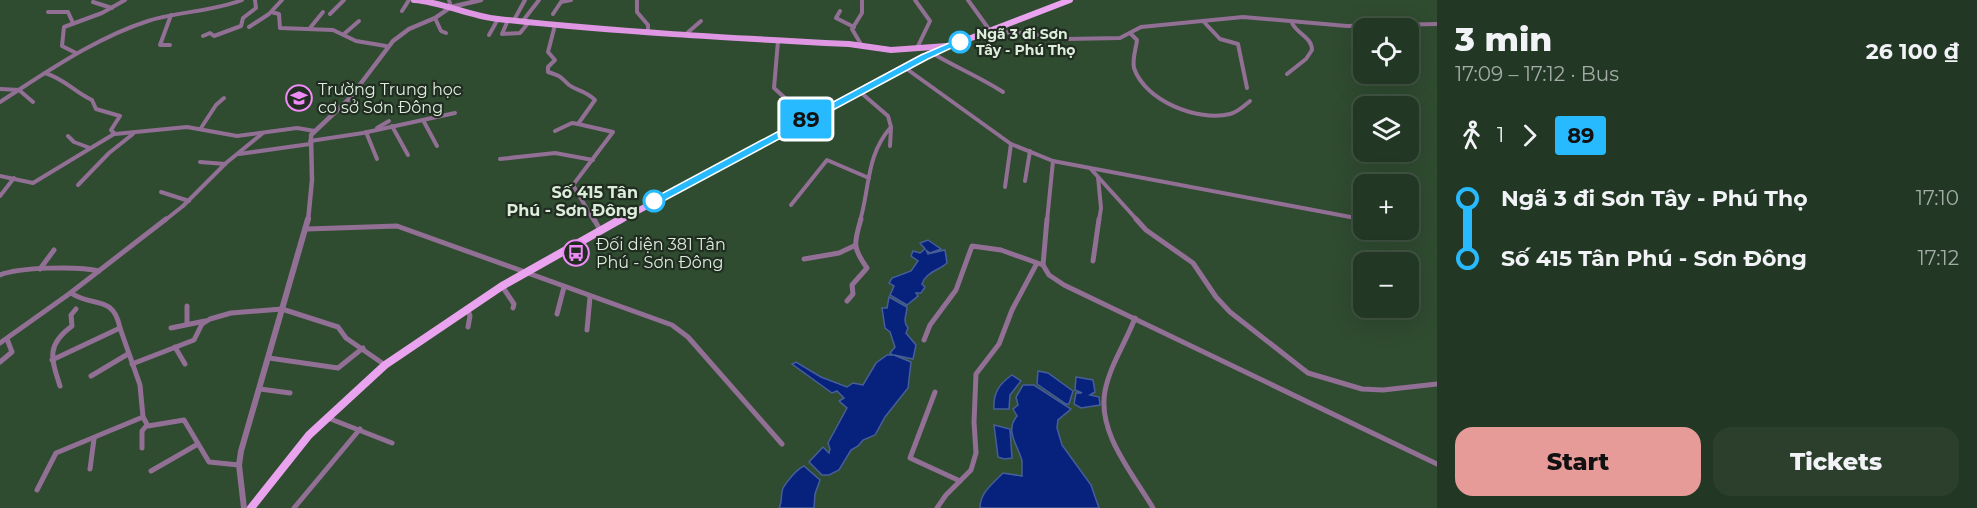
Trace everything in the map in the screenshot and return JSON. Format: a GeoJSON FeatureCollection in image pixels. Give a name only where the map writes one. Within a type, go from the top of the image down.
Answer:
{"type":"FeatureCollection","features":[{"type":"Feature","properties":{"kind":"highway"},"geometry":{"type":"LineString","coordinates":[[251,508],[309,435],[385,365],[502,286],[904,67],[932,53],[1070,0]]}},
{"type":"Feature","properties":{"kind":"main road"},"geometry":{"type":"LineString","coordinates":[[414,0],[451,7],[483,18],[555,25],[891,50],[950,46]]}},
{"type":"Feature","properties":{"kind":"street"},"geometry":{"type":"LineString","coordinates":[[76,53],[63,49],[61,45],[64,27],[112,8],[125,0]]}},
{"type":"Feature","properties":{"kind":"street"},"geometry":{"type":"LineString","coordinates":[[220,0],[220,8]]}},
{"type":"Feature","properties":{"kind":"street"},"geometry":{"type":"LineString","coordinates":[[0,102],[76,53],[142,23],[171,15],[220,8],[242,0]]}},
{"type":"Feature","properties":{"kind":"street"},"geometry":{"type":"LineString","coordinates":[[203,36],[210,33],[214,36],[241,26],[243,18],[256,8],[255,0]]}},
{"type":"Feature","properties":{"kind":"street"},"geometry":{"type":"LineString","coordinates":[[249,27],[271,12],[282,0]]}},
{"type":"Feature","properties":{"kind":"street"},"geometry":{"type":"LineString","coordinates":[[330,14],[344,0]]}},
{"type":"Feature","properties":{"kind":"street"},"geometry":{"type":"LineString","coordinates":[[402,11],[409,0]]}},
{"type":"Feature","properties":{"kind":"street"},"geometry":{"type":"LineString","coordinates":[[449,0],[451,7]]}},
{"type":"Feature","properties":{"kind":"street"},"geometry":{"type":"LineString","coordinates":[[244,508],[239,465],[282,309],[307,229],[312,180],[310,135],[349,99],[386,46],[409,29],[435,18],[451,7],[481,0]]}},
{"type":"Feature","properties":{"kind":"street"},"geometry":{"type":"LineString","coordinates":[[525,0],[522,9],[502,34],[520,33],[539,0]]}},
{"type":"Feature","properties":{"kind":"street"},"geometry":{"type":"LineString","coordinates":[[554,14],[561,2],[571,0]]}},
{"type":"Feature","properties":{"kind":"street"},"geometry":{"type":"LineString","coordinates":[[637,0],[637,12],[648,26],[648,31]]}},
{"type":"Feature","properties":{"kind":"street"},"geometry":{"type":"LineString","coordinates":[[861,46],[858,35],[853,31],[862,13],[862,0]]}},
{"type":"Feature","properties":{"kind":"street"},"geometry":{"type":"LineString","coordinates":[[915,0],[930,21],[917,48]]}},
{"type":"Feature","properties":{"kind":"street"},"geometry":{"type":"LineString","coordinates":[[968,0],[989,32],[1025,33],[1066,39],[1120,38],[1141,27],[1243,17],[1347,26],[1437,24]]}},
{"type":"Feature","properties":{"kind":"street"},"geometry":{"type":"LineString","coordinates":[[93,2],[112,8]]}},
{"type":"Feature","properties":{"kind":"street"},"geometry":{"type":"LineString","coordinates":[[68,5],[68,12],[73,23]]}},
{"type":"Feature","properties":{"kind":"street"},"geometry":{"type":"LineString","coordinates":[[840,11],[836,18],[854,27]]}},
{"type":"Feature","properties":{"kind":"street"},"geometry":{"type":"LineString","coordinates":[[48,12],[68,12]]}},
{"type":"Feature","properties":{"kind":"street"},"geometry":{"type":"LineString","coordinates":[[271,12],[279,14],[280,28],[333,30],[356,41],[386,46]]}},
{"type":"Feature","properties":{"kind":"street"},"geometry":{"type":"LineString","coordinates":[[310,28],[323,12]]}},
{"type":"Feature","properties":{"kind":"street"},"geometry":{"type":"LineString","coordinates":[[170,45],[160,45],[171,15]]}},
{"type":"Feature","properties":{"kind":"street"},"geometry":{"type":"LineString","coordinates":[[435,18],[441,31],[446,33]]}},
{"type":"Feature","properties":{"kind":"street"},"geometry":{"type":"LineString","coordinates":[[489,35],[498,19]]}},
{"type":"Feature","properties":{"kind":"street"},"geometry":{"type":"LineString","coordinates":[[344,34],[358,21]]}},
{"type":"Feature","properties":{"kind":"street"},"geometry":{"type":"LineString","coordinates":[[686,34],[701,21]]}},
{"type":"Feature","properties":{"kind":"street"},"geometry":{"type":"LineString","coordinates":[[1203,21],[1220,39],[1238,44],[1248,88]]}},
{"type":"Feature","properties":{"kind":"street"},"geometry":{"type":"LineString","coordinates":[[1287,74],[1308,57],[1312,46],[1310,40],[1295,30],[1292,23]]}},
{"type":"Feature","properties":{"kind":"street"},"geometry":{"type":"LineString","coordinates":[[555,25],[548,52],[555,60],[548,67],[548,72],[563,77],[570,86],[586,91],[595,100],[578,124]]}},
{"type":"Feature","properties":{"kind":"street"},"geometry":{"type":"LineString","coordinates":[[1130,33],[1137,40],[1133,56],[1136,72],[1146,88],[1158,97],[1187,110],[1218,115],[1234,113],[1250,101]]}},
{"type":"Feature","properties":{"kind":"street"},"geometry":{"type":"LineString","coordinates":[[778,41],[774,88],[796,108],[783,115]]}},
{"type":"Feature","properties":{"kind":"street"},"geometry":{"type":"LineString","coordinates":[[932,53],[955,67],[973,73],[1003,92]]}},
{"type":"Feature","properties":{"kind":"street"},"geometry":{"type":"LineString","coordinates":[[904,67],[1011,144],[1053,161],[1353,217]]}},
{"type":"Feature","properties":{"kind":"street"},"geometry":{"type":"LineString","coordinates":[[45,73],[64,80],[74,88],[76,93],[92,100],[96,109],[120,116],[111,130],[115,134]]}},
{"type":"Feature","properties":{"kind":"street"},"geometry":{"type":"LineString","coordinates":[[0,89],[19,90],[33,102]]}},
{"type":"Feature","properties":{"kind":"street"},"geometry":{"type":"LineString","coordinates":[[859,91],[888,116],[891,127],[890,146]]}},
{"type":"Feature","properties":{"kind":"street"},"geometry":{"type":"LineString","coordinates":[[201,128],[216,105],[224,98]]}},
{"type":"Feature","properties":{"kind":"street"},"geometry":{"type":"LineString","coordinates":[[236,154],[366,132],[390,123],[423,120],[455,113]]}},
{"type":"Feature","properties":{"kind":"street"},"geometry":{"type":"LineString","coordinates":[[423,120],[437,146]]}},
{"type":"Feature","properties":{"kind":"street"},"geometry":{"type":"LineString","coordinates":[[390,123],[408,155]]}},
{"type":"Feature","properties":{"kind":"street"},"geometry":{"type":"LineString","coordinates":[[555,131],[572,123],[613,132],[573,185],[601,231]]}},
{"type":"Feature","properties":{"kind":"street"},"geometry":{"type":"LineString","coordinates":[[847,301],[853,294],[852,285],[867,268],[857,256],[854,246],[869,178],[869,166],[875,158],[882,137],[891,127]]}},
{"type":"Feature","properties":{"kind":"street"},"geometry":{"type":"LineString","coordinates":[[0,176],[33,183],[115,134],[201,128],[236,136],[296,128],[315,131]]}},
{"type":"Feature","properties":{"kind":"street"},"geometry":{"type":"LineString","coordinates":[[366,132],[378,162]]}},
{"type":"Feature","properties":{"kind":"street"},"geometry":{"type":"LineString","coordinates":[[0,343],[71,293],[189,201],[225,164],[263,133]]}},
{"type":"Feature","properties":{"kind":"street"},"geometry":{"type":"LineString","coordinates":[[78,185],[109,153],[133,134]]}},
{"type":"Feature","properties":{"kind":"street"},"geometry":{"type":"LineString","coordinates":[[68,136],[74,142],[90,148]]}},
{"type":"Feature","properties":{"kind":"street"},"geometry":{"type":"LineString","coordinates":[[1005,188],[1011,144]]}},
{"type":"Feature","properties":{"kind":"street"},"geometry":{"type":"LineString","coordinates":[[500,159],[515,161],[529,155],[557,152],[593,160]]}},
{"type":"Feature","properties":{"kind":"street"},"geometry":{"type":"LineString","coordinates":[[1025,181],[1030,152]]}},
{"type":"Feature","properties":{"kind":"street"},"geometry":{"type":"LineString","coordinates":[[791,205],[827,160],[869,178]]}},
{"type":"Feature","properties":{"kind":"street"},"geometry":{"type":"LineString","coordinates":[[937,508],[946,495],[971,470],[975,459],[974,410],[977,371],[999,344],[1012,310],[1040,264],[1053,161]]}},
{"type":"Feature","properties":{"kind":"street"},"geometry":{"type":"LineString","coordinates":[[200,162],[225,164]]}},
{"type":"Feature","properties":{"kind":"street"},"geometry":{"type":"LineString","coordinates":[[1090,168],[1146,230],[1193,263],[1216,297],[1230,312],[1308,373],[1362,389],[1383,390],[1437,384]]}},
{"type":"Feature","properties":{"kind":"street"},"geometry":{"type":"LineString","coordinates":[[1093,261],[1101,208],[1098,177]]}},
{"type":"Feature","properties":{"kind":"street"},"geometry":{"type":"LineString","coordinates":[[0,196],[14,178]]}},
{"type":"Feature","properties":{"kind":"street"},"geometry":{"type":"LineString","coordinates":[[161,192],[189,201]]}},
{"type":"Feature","properties":{"kind":"street"},"geometry":{"type":"LineString","coordinates":[[307,229],[397,225],[672,325],[683,332],[782,444]]}},
{"type":"Feature","properties":{"kind":"street"},"geometry":{"type":"LineString","coordinates":[[804,259],[839,253],[854,246]]}},
{"type":"Feature","properties":{"kind":"street"},"geometry":{"type":"LineString","coordinates":[[924,340],[929,324],[953,296],[961,281],[972,246],[1001,250],[1040,264],[1059,282],[1437,464]]}},
{"type":"Feature","properties":{"kind":"street"},"geometry":{"type":"LineString","coordinates":[[40,269],[54,250]]}},
{"type":"Feature","properties":{"kind":"street"},"geometry":{"type":"LineString","coordinates":[[0,275],[27,267],[54,270],[81,268],[99,271]]}},
{"type":"Feature","properties":{"kind":"street"},"geometry":{"type":"LineString","coordinates":[[502,286],[514,304],[513,308]]}},
{"type":"Feature","properties":{"kind":"street"},"geometry":{"type":"LineString","coordinates":[[557,314],[564,287]]}},
{"type":"Feature","properties":{"kind":"street"},"geometry":{"type":"LineString","coordinates":[[71,293],[75,297],[111,306],[119,318],[128,354],[140,385],[143,417],[147,425]]}},
{"type":"Feature","properties":{"kind":"street"},"geometry":{"type":"LineString","coordinates":[[587,330],[590,297]]}},
{"type":"Feature","properties":{"kind":"street"},"geometry":{"type":"LineString","coordinates":[[187,306],[187,323]]}},
{"type":"Feature","properties":{"kind":"street"},"geometry":{"type":"LineString","coordinates":[[467,308],[470,316],[468,327]]}},
{"type":"Feature","properties":{"kind":"street"},"geometry":{"type":"LineString","coordinates":[[60,386],[52,360],[56,340],[72,326],[71,315],[76,309]]}},
{"type":"Feature","properties":{"kind":"street"},"geometry":{"type":"LineString","coordinates":[[171,328],[231,313],[282,309],[338,327],[346,338],[385,365]]}},
{"type":"Feature","properties":{"kind":"street"},"geometry":{"type":"LineString","coordinates":[[1135,318],[1107,385],[1104,413],[1110,435],[1153,508]]}},
{"type":"Feature","properties":{"kind":"street"},"geometry":{"type":"LineString","coordinates":[[132,364],[196,339],[206,321]]}},
{"type":"Feature","properties":{"kind":"street"},"geometry":{"type":"LineString","coordinates":[[52,360],[120,328]]}},
{"type":"Feature","properties":{"kind":"street"},"geometry":{"type":"LineString","coordinates":[[0,362],[12,352],[7,339]]}},
{"type":"Feature","properties":{"kind":"street"},"geometry":{"type":"LineString","coordinates":[[175,347],[185,364]]}},
{"type":"Feature","properties":{"kind":"street"},"geometry":{"type":"LineString","coordinates":[[269,358],[338,368],[363,348]]}},
{"type":"Feature","properties":{"kind":"street"},"geometry":{"type":"LineString","coordinates":[[91,376],[128,354]]}},
{"type":"Feature","properties":{"kind":"street"},"geometry":{"type":"LineString","coordinates":[[260,389],[290,393]]}},
{"type":"Feature","properties":{"kind":"street"},"geometry":{"type":"LineString","coordinates":[[935,392],[910,458],[960,481]]}},
{"type":"Feature","properties":{"kind":"street"},"geometry":{"type":"LineString","coordinates":[[37,490],[56,453],[143,417]]}},
{"type":"Feature","properties":{"kind":"street"},"geometry":{"type":"LineString","coordinates":[[327,417],[392,443]]}},
{"type":"Feature","properties":{"kind":"street"},"geometry":{"type":"LineString","coordinates":[[142,448],[142,431],[147,425],[184,420],[211,464],[239,465]]}},
{"type":"Feature","properties":{"kind":"street"},"geometry":{"type":"LineString","coordinates":[[294,508],[360,429]]}},
{"type":"Feature","properties":{"kind":"street"},"geometry":{"type":"LineString","coordinates":[[90,469],[94,439]]}},
{"type":"Feature","properties":{"kind":"street"},"geometry":{"type":"LineString","coordinates":[[151,471],[198,444]]}},
{"type":"Feature","properties":{"kind":"shaded area"},"geometry":{"type":"Polygon","coordinates":[[[928,240],[941,249],[930,253],[926,250],[928,254],[945,250],[947,263],[926,277],[922,284],[925,287],[921,293],[916,293],[918,296],[907,305],[890,295],[894,286],[889,283],[892,278],[911,271],[918,261],[911,256],[913,251],[920,253],[925,249],[920,243],[928,240]]]}},
{"type":"Feature","properties":{"kind":"shaded area"},"geometry":{"type":"Polygon","coordinates":[[[889,297],[907,307],[905,320],[908,328],[906,333],[916,345],[913,359],[894,355],[911,362],[908,388],[885,417],[875,435],[863,440],[851,450],[839,470],[829,475],[822,475],[809,462],[823,447],[829,453],[828,443],[847,408],[839,401],[844,398],[837,391],[832,393],[792,364],[796,362],[821,377],[847,387],[853,383],[863,385],[876,363],[887,355],[893,355],[890,353],[895,347],[890,332],[885,328],[882,308],[887,308],[889,297]]]}},
{"type":"Feature","properties":{"kind":"shaded area"},"geometry":{"type":"Polygon","coordinates":[[[1038,371],[1048,373],[1073,391],[1069,404],[1037,384],[1038,371]]]}},
{"type":"Feature","properties":{"kind":"shaded area"},"geometry":{"type":"Polygon","coordinates":[[[1012,375],[1021,381],[1010,395],[1009,409],[994,409],[998,389],[1012,375]]]}},
{"type":"Feature","properties":{"kind":"shaded area"},"geometry":{"type":"Polygon","coordinates":[[[1076,377],[1093,380],[1095,392],[1090,395],[1099,397],[1100,405],[1081,408],[1074,404],[1076,393],[1082,393],[1075,390],[1076,377]]]}},
{"type":"Feature","properties":{"kind":"shaded area"},"geometry":{"type":"Polygon","coordinates":[[[1023,385],[1034,385],[1071,409],[1058,420],[1057,428],[1062,445],[1091,485],[1099,508],[980,508],[984,493],[1003,473],[1022,476],[1022,461],[1012,427],[1017,416],[1013,409],[1018,405],[1016,397],[1023,385]]]}},
{"type":"Feature","properties":{"kind":"shaded area"},"geometry":{"type":"Polygon","coordinates":[[[994,425],[1010,429],[1012,458],[998,457],[994,425]]]}},
{"type":"Feature","properties":{"kind":"shaded area"},"geometry":{"type":"Polygon","coordinates":[[[804,466],[820,480],[815,494],[814,508],[779,508],[783,488],[792,475],[804,466]]]}},
{"type":"Feature","properties":{"kind":"bus line","name":"89"},"geometry":{"type":"LineString","coordinates":[[654,201],[924,57],[960,42]]}},
{"type":"Feature","properties":{"kind":"place","name":"Ngã 3 đi Sơn Tây - Phú Thọ"},"geometry":{"type":"Point","coordinates":[960,42]}},
{"type":"Feature","properties":{"kind":"place","name":"Trường Trung học cơ sở Sơn Đông"},"geometry":{"type":"Point","coordinates":[299,98]}},
{"type":"Feature","properties":{"kind":"place","name":"Số 415 Tân Phú - Sơn Đông"},"geometry":{"type":"Point","coordinates":[654,201]}},
{"type":"Feature","properties":{"kind":"place","name":"Đối diện 381 Tân Phú - Sơn Đông"},"geometry":{"type":"Point","coordinates":[576,253]}}]}
